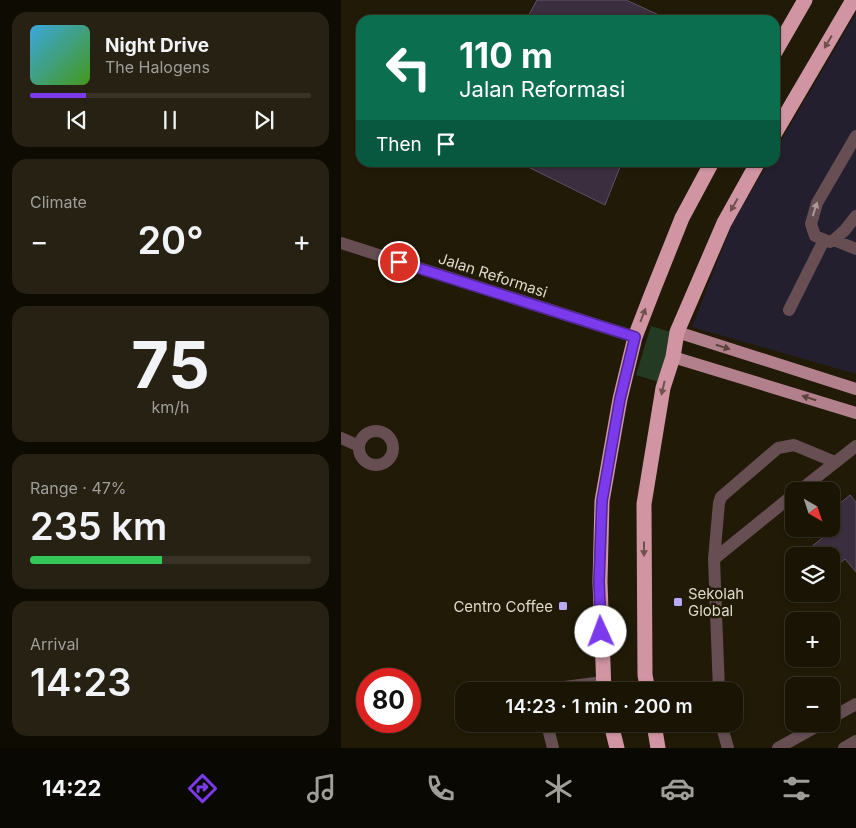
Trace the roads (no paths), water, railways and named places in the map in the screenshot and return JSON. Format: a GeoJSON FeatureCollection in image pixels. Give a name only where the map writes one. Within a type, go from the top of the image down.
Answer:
{"type":"FeatureCollection","features":[{"type":"Feature","properties":{"kind":"highway"},"geometry":{"type":"LineString","coordinates":[[780,43],[805,0]]}},
{"type":"Feature","properties":{"kind":"highway"},"geometry":{"type":"LineString","coordinates":[[780,124],[853,0]]}},
{"type":"Feature","properties":{"kind":"highway"},"geometry":{"type":"LineString","coordinates":[[603,682],[599,582],[602,501],[620,399],[635,337],[682,218],[709,167]]}},
{"type":"Feature","properties":{"kind":"highway"},"geometry":{"type":"LineString","coordinates":[[646,682],[644,504],[663,388],[673,357],[677,332],[724,223],[755,167]]}},
{"type":"Feature","properties":{"kind":"highway"},"geometry":{"type":"LineString","coordinates":[[613,732],[617,748]]}},
{"type":"Feature","properties":{"kind":"highway"},"geometry":{"type":"LineString","coordinates":[[655,732],[658,748]]}},
{"type":"Feature","properties":{"kind":"main road"},"geometry":{"type":"LineString","coordinates":[[677,332],[856,388]]}},
{"type":"Feature","properties":{"kind":"main road"},"geometry":{"type":"LineString","coordinates":[[673,357],[856,413]]}},
{"type":"Feature","properties":{"kind":"street"},"geometry":{"type":"LineString","coordinates":[[856,136],[817,203],[811,224],[815,236],[856,249]]}},
{"type":"Feature","properties":{"kind":"street"},"geometry":{"type":"LineString","coordinates":[[789,310],[829,240],[854,220]]}},
{"type":"Feature","properties":{"kind":"street","name":"Jalan Reformasi"},"geometry":{"type":"LineString","coordinates":[[341,243],[635,337]]}},
{"type":"Feature","properties":{"kind":"street"},"geometry":{"type":"LineString","coordinates":[[341,438],[359,446]]}},
{"type":"Feature","properties":{"kind":"street"},"geometry":{"type":"LineString","coordinates":[[719,682],[714,559],[721,497],[778,448],[794,445],[835,462]]}},
{"type":"Feature","properties":{"kind":"street"},"geometry":{"type":"LineString","coordinates":[[810,482],[856,446]]}},
{"type":"Feature","properties":{"kind":"street"},"geometry":{"type":"LineString","coordinates":[[714,559],[785,501]]}},
{"type":"Feature","properties":{"kind":"street"},"geometry":{"type":"LineString","coordinates":[[840,713],[856,704]]}},
{"type":"Feature","properties":{"kind":"street"},"geometry":{"type":"LineString","coordinates":[[549,732],[553,748]]}},
{"type":"Feature","properties":{"kind":"street"},"geometry":{"type":"LineString","coordinates":[[723,732],[728,748]]}},
{"type":"Feature","properties":{"kind":"street"},"geometry":{"type":"LineString","coordinates":[[778,748],[807,732]]}},
{"type":"Feature","properties":{"kind":"street"},"geometry":{"type":"LineString","coordinates":[[844,748],[856,741]]}},
{"type":"Feature","properties":{"kind":"place","name":"Sekolah Global"},"geometry":{"type":"Point","coordinates":[678,602]}},
{"type":"Feature","properties":{"kind":"place","name":"Centro Coffee"},"geometry":{"type":"Point","coordinates":[563,606]}}]}
